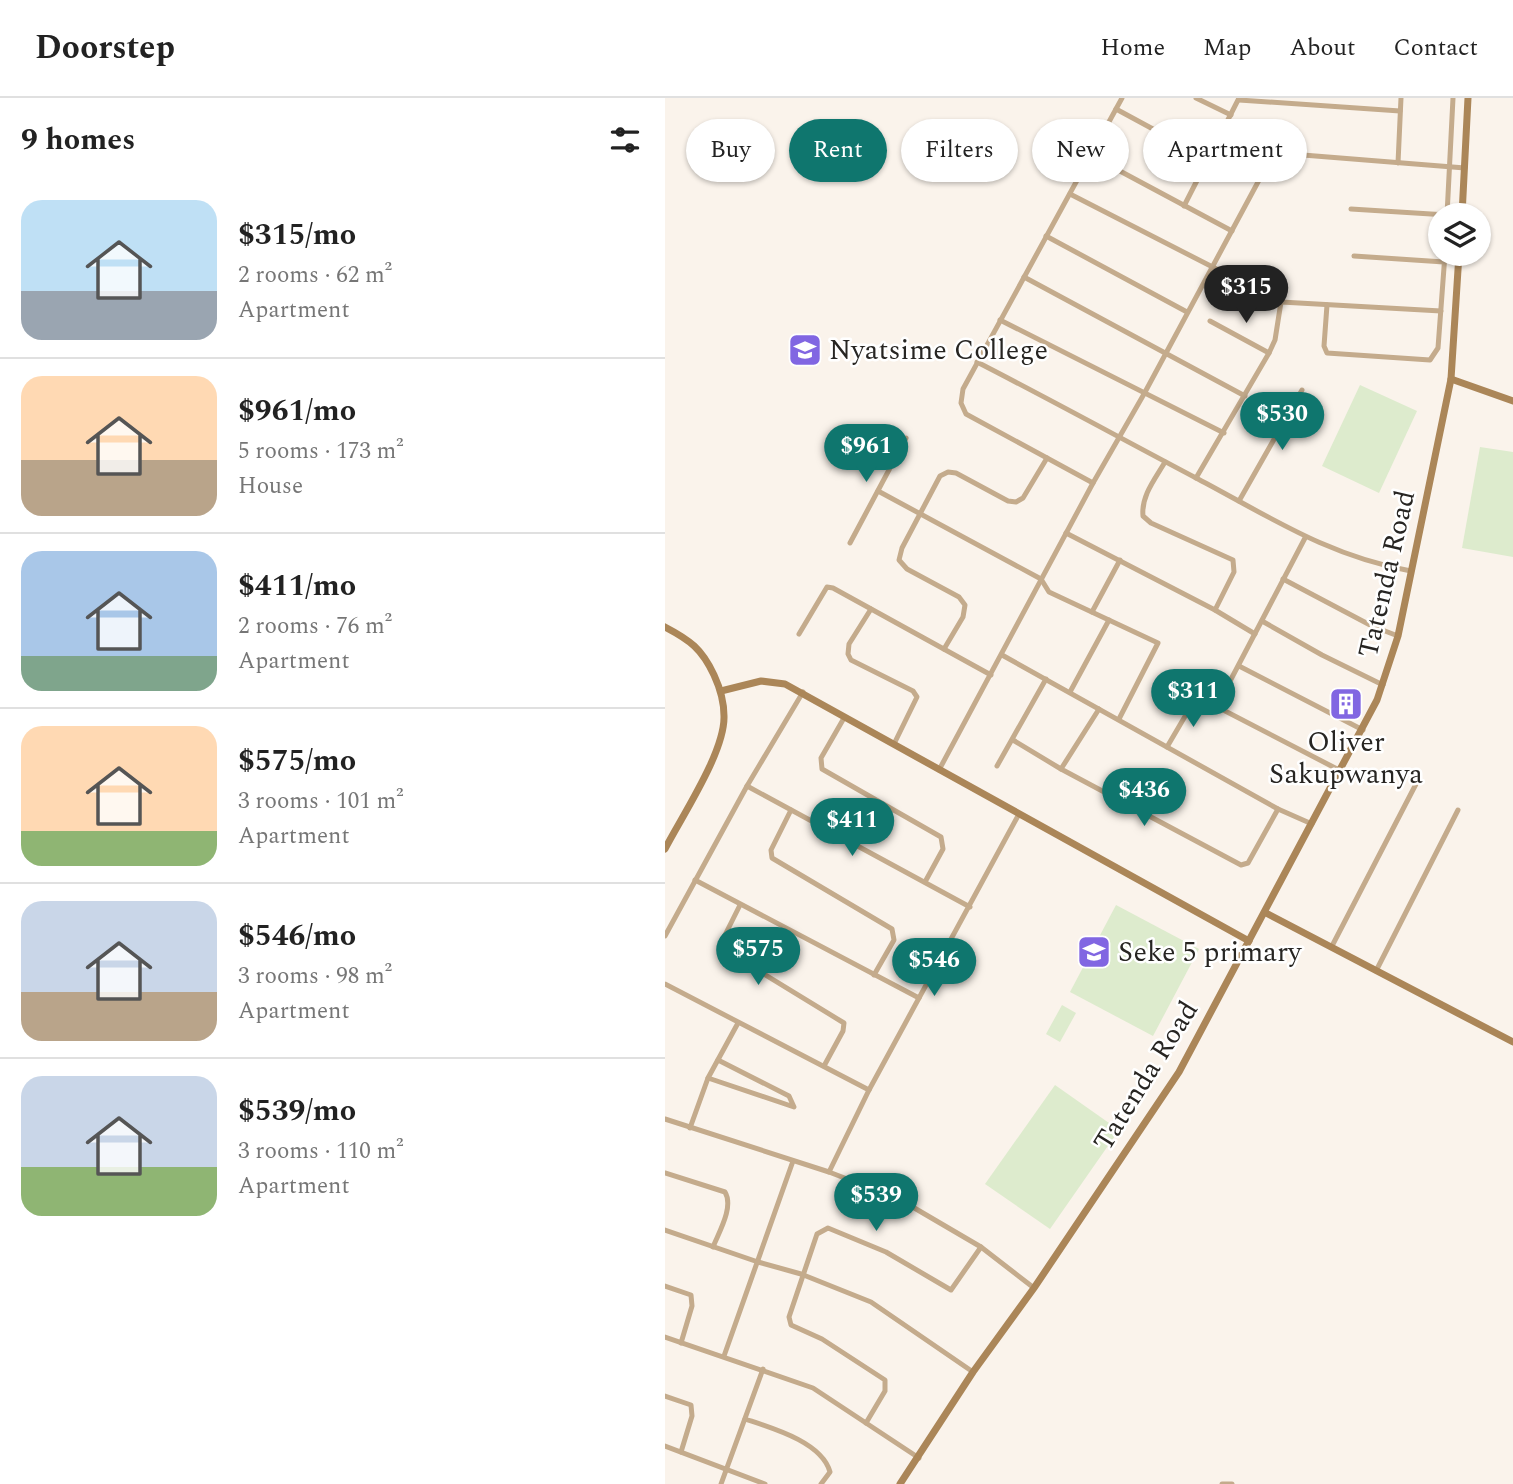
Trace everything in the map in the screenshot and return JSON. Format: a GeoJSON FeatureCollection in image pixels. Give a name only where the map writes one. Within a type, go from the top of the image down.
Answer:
{"type":"FeatureCollection","features":[{"type":"Feature","properties":{"kind":"street"},"geometry":{"type":"LineString","coordinates":[[1111,119],[1122,98]]}},
{"type":"Feature","properties":{"kind":"street"},"geometry":{"type":"LineString","coordinates":[[1196,98],[1231,115]]}},
{"type":"Feature","properties":{"kind":"street"},"geometry":{"type":"LineString","coordinates":[[1398,163],[1401,98]]}},
{"type":"Feature","properties":{"kind":"street"},"geometry":{"type":"LineString","coordinates":[[1447,203],[1453,98]]}},
{"type":"Feature","properties":{"kind":"street"},"geometry":{"type":"LineString","coordinates":[[1463,203],[1468,98]]}},
{"type":"Feature","properties":{"kind":"street"},"geometry":{"type":"LineString","coordinates":[[1184,206],[1239,99],[1401,111]]}},
{"type":"Feature","properties":{"kind":"street"},"geometry":{"type":"LineString","coordinates":[[1117,109],[1143,123]]}},
{"type":"Feature","properties":{"kind":"street"},"geometry":{"type":"LineString","coordinates":[[939,770],[1265,169],[1273,161],[1303,155],[1465,168]]}},
{"type":"Feature","properties":{"kind":"street"},"geometry":{"type":"LineString","coordinates":[[1129,176],[1232,231]]}},
{"type":"Feature","properties":{"kind":"street"},"geometry":{"type":"LineString","coordinates":[[1076,182],[977,362],[963,389],[961,403],[966,414],[1093,482]]}},
{"type":"Feature","properties":{"kind":"street"},"geometry":{"type":"LineString","coordinates":[[1070,194],[1281,302],[1441,311]]}},
{"type":"Feature","properties":{"kind":"street"},"geometry":{"type":"LineString","coordinates":[[1351,209],[1428,214]]}},
{"type":"Feature","properties":{"kind":"street"},"geometry":{"type":"LineString","coordinates":[[1046,236],[1187,312]]}},
{"type":"Feature","properties":{"kind":"street"},"geometry":{"type":"LineString","coordinates":[[1354,256],[1428,261]]}},
{"type":"Feature","properties":{"kind":"street"},"geometry":{"type":"LineString","coordinates":[[1327,306],[1324,346],[1327,353],[1430,360],[1438,348],[1444,266]]}},
{"type":"Feature","properties":{"kind":"street","name":"Tatenda Road"},"geometry":{"type":"LineString","coordinates":[[900,1484],[973,1372],[1034,1288],[1179,1072],[1342,771],[1384,685],[1398,636],[1451,379],[1458,266]]}},
{"type":"Feature","properties":{"kind":"street"},"geometry":{"type":"LineString","coordinates":[[1024,278],[1245,396]]}},
{"type":"Feature","properties":{"kind":"street"},"geometry":{"type":"LineString","coordinates":[[1196,478],[1269,353],[1275,340],[1281,302]]}},
{"type":"Feature","properties":{"kind":"street"},"geometry":{"type":"LineString","coordinates":[[1000,320],[1224,433]]}},
{"type":"Feature","properties":{"kind":"street"},"geometry":{"type":"LineString","coordinates":[[1210,321],[1269,353]]}},
{"type":"Feature","properties":{"kind":"street"},"geometry":{"type":"LineString","coordinates":[[977,362],[1119,435],[1305,538],[1369,563],[1411,571]]}},
{"type":"Feature","properties":{"kind":"street"},"geometry":{"type":"LineString","coordinates":[[1451,379],[1513,401]]}},
{"type":"Feature","properties":{"kind":"street"},"geometry":{"type":"LineString","coordinates":[[1239,501],[1302,390]]}},
{"type":"Feature","properties":{"kind":"street"},"geometry":{"type":"LineString","coordinates":[[850,543],[906,438]]}},
{"type":"Feature","properties":{"kind":"street"},"geometry":{"type":"LineString","coordinates":[[944,649],[963,617],[965,605],[959,597],[907,569],[899,560],[902,548],[940,476],[948,472],[956,473],[1008,501],[1016,502],[1023,498],[1047,458]]}},
{"type":"Feature","properties":{"kind":"street"},"geometry":{"type":"LineString","coordinates":[[1165,462],[1147,492],[1142,507],[1143,516],[1151,523],[1233,560],[1234,572],[1215,610]]}},
{"type":"Feature","properties":{"kind":"street"},"geometry":{"type":"LineString","coordinates":[[878,491],[1041,579],[1049,592],[1157,643],[1119,719]]}},
{"type":"Feature","properties":{"kind":"street"},"geometry":{"type":"LineString","coordinates":[[1066,533],[1215,610],[1255,634]]}},
{"type":"Feature","properties":{"kind":"street"},"geometry":{"type":"LineString","coordinates":[[1217,706],[1305,538]]}},
{"type":"Feature","properties":{"kind":"street"},"geometry":{"type":"LineString","coordinates":[[1091,612],[1120,560]]}},
{"type":"Feature","properties":{"kind":"street"},"geometry":{"type":"LineString","coordinates":[[1283,579],[1372,626],[1398,636]]}},
{"type":"Feature","properties":{"kind":"street"},"geometry":{"type":"LineString","coordinates":[[799,634],[827,587],[833,588],[991,675]]}},
{"type":"Feature","properties":{"kind":"street"},"geometry":{"type":"LineString","coordinates":[[871,609],[849,644],[848,654],[852,660],[913,691],[917,697],[894,744]]}},
{"type":"Feature","properties":{"kind":"street"},"geometry":{"type":"LineString","coordinates":[[1070,692],[1109,620]]}},
{"type":"Feature","properties":{"kind":"street"},"geometry":{"type":"LineString","coordinates":[[1262,621],[1322,655],[1384,685]]}},
{"type":"Feature","properties":{"kind":"street"},"geometry":{"type":"LineString","coordinates":[[665,627],[686,638],[704,654],[721,691],[725,717],[717,751],[665,849]]}},
{"type":"Feature","properties":{"kind":"street"},"geometry":{"type":"LineString","coordinates":[[1002,655],[1277,809],[1313,825]]}},
{"type":"Feature","properties":{"kind":"street"},"geometry":{"type":"LineString","coordinates":[[1239,666],[1363,730]]}},
{"type":"Feature","properties":{"kind":"street"},"geometry":{"type":"LineString","coordinates":[[997,766],[1047,679]]}},
{"type":"Feature","properties":{"kind":"street"},"geometry":{"type":"LineString","coordinates":[[721,691],[740,684],[774,681],[803,692],[845,718],[1249,941]]}},
{"type":"Feature","properties":{"kind":"street"},"geometry":{"type":"LineString","coordinates":[[665,936],[747,786],[803,692]]}},
{"type":"Feature","properties":{"kind":"street"},"geometry":{"type":"LineString","coordinates":[[1167,747],[1196,700],[1202,699],[1342,771]]}},
{"type":"Feature","properties":{"kind":"street"},"geometry":{"type":"LineString","coordinates":[[1061,769],[1099,709]]}},
{"type":"Feature","properties":{"kind":"street"},"geometry":{"type":"LineString","coordinates":[[845,718],[821,758],[822,769],[941,837],[943,849],[925,883]]}},
{"type":"Feature","properties":{"kind":"street"},"geometry":{"type":"LineString","coordinates":[[1013,740],[1061,769],[1241,865],[1248,863],[1277,809]]}},
{"type":"Feature","properties":{"kind":"street"},"geometry":{"type":"LineString","coordinates":[[1332,946],[1416,784]]}},
{"type":"Feature","properties":{"kind":"street"},"geometry":{"type":"LineString","coordinates":[[747,786],[969,906]]}},
{"type":"Feature","properties":{"kind":"street"},"geometry":{"type":"LineString","coordinates":[[791,810],[771,850],[772,859],[892,929],[894,940],[874,975]]}},
{"type":"Feature","properties":{"kind":"street"},"geometry":{"type":"LineString","coordinates":[[1376,971],[1458,810]]}},
{"type":"Feature","properties":{"kind":"street"},"geometry":{"type":"LineString","coordinates":[[829,1172],[869,1090],[1019,814]]}},
{"type":"Feature","properties":{"kind":"street"},"geometry":{"type":"LineString","coordinates":[[695,880],[919,998]]}},
{"type":"Feature","properties":{"kind":"street"},"geometry":{"type":"LineString","coordinates":[[740,905],[723,939],[723,949],[844,1024],[843,1031],[824,1066]]}},
{"type":"Feature","properties":{"kind":"street"},"geometry":{"type":"LineString","coordinates":[[1266,913],[1513,1042]]}},
{"type":"Feature","properties":{"kind":"street"},"geometry":{"type":"LineString","coordinates":[[665,984],[869,1090]]}},
{"type":"Feature","properties":{"kind":"street"},"geometry":{"type":"LineString","coordinates":[[690,1128],[708,1078],[738,1023]]}},
{"type":"Feature","properties":{"kind":"street"},"geometry":{"type":"LineString","coordinates":[[708,1078],[794,1107],[789,1096],[718,1060]]}},
{"type":"Feature","properties":{"kind":"street"},"geometry":{"type":"LineString","coordinates":[[665,1119],[829,1172],[899,1199],[981,1247],[1034,1288]]}},
{"type":"Feature","properties":{"kind":"street"},"geometry":{"type":"LineString","coordinates":[[724,1356],[793,1161]]}},
{"type":"Feature","properties":{"kind":"street"},"geometry":{"type":"LineString","coordinates":[[665,1173],[725,1192],[728,1196],[728,1207],[713,1247]]}},
{"type":"Feature","properties":{"kind":"street"},"geometry":{"type":"LineString","coordinates":[[866,1423],[885,1391],[885,1380],[822,1339],[791,1325],[789,1317],[801,1274],[817,1234],[828,1227],[886,1252],[951,1290],[981,1247]]}},
{"type":"Feature","properties":{"kind":"street"},"geometry":{"type":"LineString","coordinates":[[665,1230],[801,1274],[871,1302],[973,1372]]}},
{"type":"Feature","properties":{"kind":"street"},"geometry":{"type":"LineString","coordinates":[[665,1286],[691,1295],[692,1306],[681,1343]]}},
{"type":"Feature","properties":{"kind":"street"},"geometry":{"type":"LineString","coordinates":[[665,1337],[813,1388],[919,1458]]}},
{"type":"Feature","properties":{"kind":"street"},"geometry":{"type":"LineString","coordinates":[[721,1484],[763,1369]]}},
{"type":"Feature","properties":{"kind":"street"},"geometry":{"type":"LineString","coordinates":[[665,1396],[691,1405],[692,1416],[681,1452]]}},
{"type":"Feature","properties":{"kind":"street"},"geometry":{"type":"LineString","coordinates":[[745,1419],[789,1434],[828,1462],[830,1472],[821,1484]]}},
{"type":"Feature","properties":{"kind":"street"},"geometry":{"type":"LineString","coordinates":[[665,1446],[765,1484]]}},
{"type":"Feature","properties":{"kind":"street"},"geometry":{"type":"LineString","coordinates":[[1222,1484],[1232,1484]]}},
{"type":"Feature","properties":{"kind":"green space"},"geometry":{"type":"Polygon","coordinates":[[[1360,385],[1417,411],[1379,493],[1322,466],[1360,385]]]}},
{"type":"Feature","properties":{"kind":"green space"},"geometry":{"type":"Polygon","coordinates":[[[1480,447],[1513,452],[1513,557],[1462,548],[1480,447]]]}},
{"type":"Feature","properties":{"kind":"green space"},"geometry":{"type":"Polygon","coordinates":[[[1116,905],[1199,949],[1153,1036],[1070,992],[1116,905]]]}},
{"type":"Feature","properties":{"kind":"green space"},"geometry":{"type":"Polygon","coordinates":[[[1062,1005],[1076,1013],[1060,1042],[1046,1034],[1062,1005]]]}},
{"type":"Feature","properties":{"kind":"green space"},"geometry":{"type":"Polygon","coordinates":[[[1055,1085],[1119,1130],[1050,1229],[985,1184],[1055,1085]]]}},
{"type":"Feature","properties":{"kind":"place","name":"Nyatsime College"},"geometry":{"type":"Point","coordinates":[805,350]}},
{"type":"Feature","properties":{"kind":"place","name":"Oliver Sakupwanya"},"geometry":{"type":"Point","coordinates":[1346,704]}},
{"type":"Feature","properties":{"kind":"place","name":"Seke 5 primary"},"geometry":{"type":"Point","coordinates":[1094,952]}}]}
